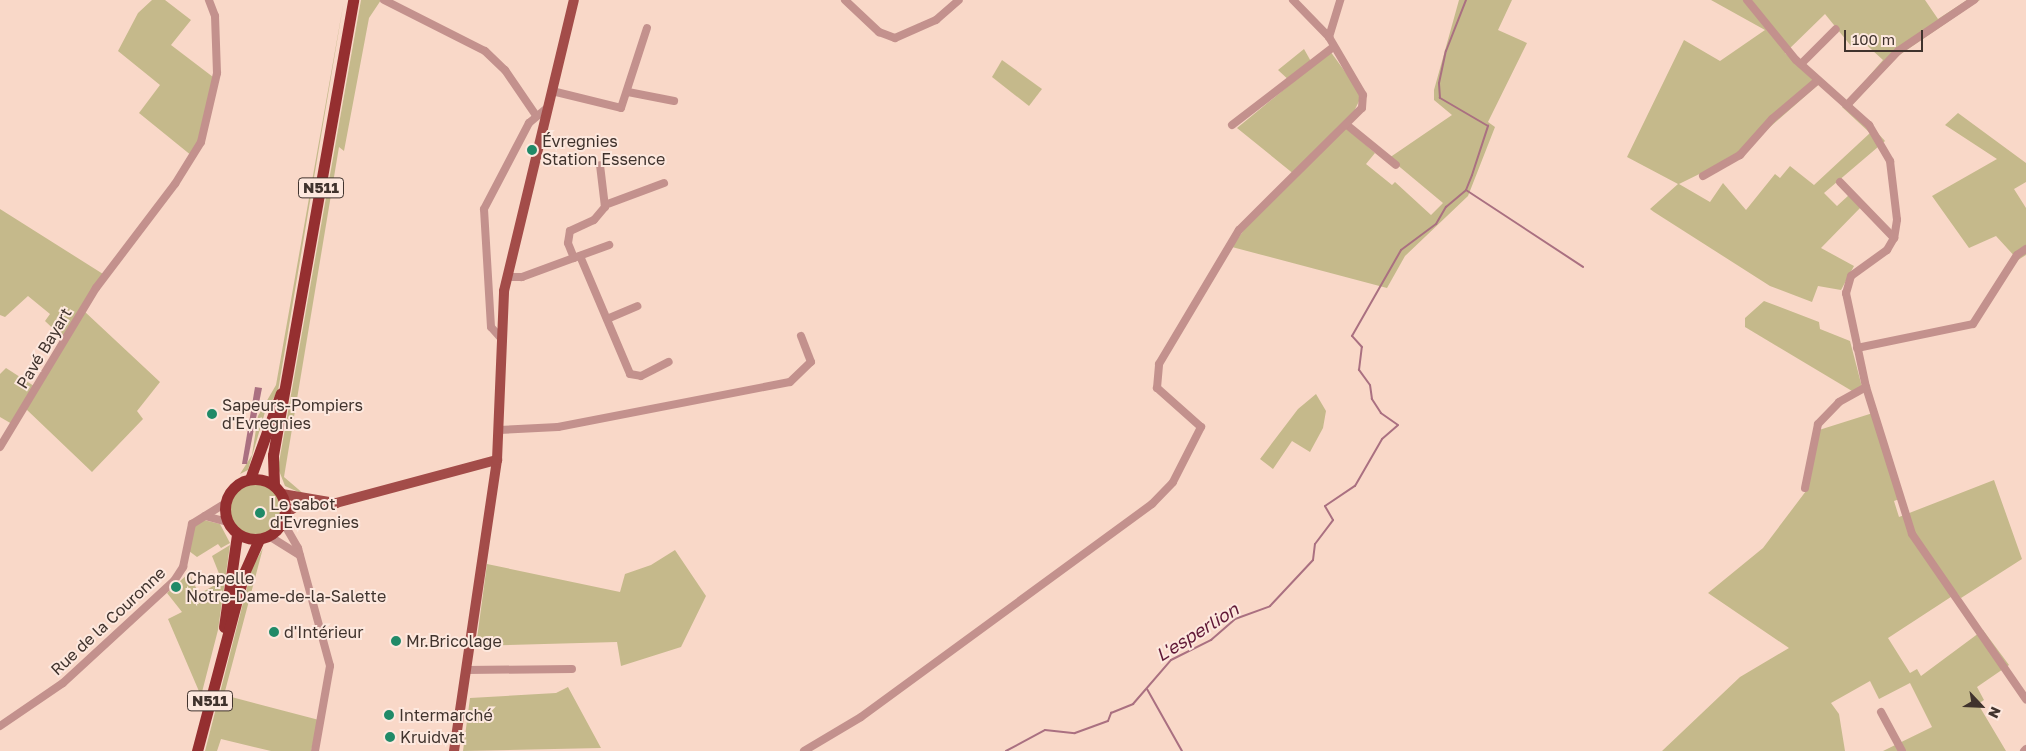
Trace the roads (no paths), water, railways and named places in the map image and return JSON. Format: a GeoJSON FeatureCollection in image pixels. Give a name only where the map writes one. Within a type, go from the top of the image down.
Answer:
{"type":"FeatureCollection","features":[{"type":"Feature","properties":{"kind":"highway","name":"N511"},"geometry":{"type":"LineString","coordinates":[[197,751],[244,573],[264,538],[284,517],[273,455],[354,0]]}},
{"type":"Feature","properties":{"kind":"highway","name":"N511"},"geometry":{"type":"LineString","coordinates":[[250,479],[288,375]]}},
{"type":"Feature","properties":{"kind":"highway"},"geometry":{"type":"LineString","coordinates":[[264,538],[237,534],[228,522],[226,503],[234,487],[250,479],[278,490]]}},
{"type":"Feature","properties":{"kind":"highway","name":"N511"},"geometry":{"type":"LineString","coordinates":[[223,651],[237,534]]}},
{"type":"Feature","properties":{"kind":"main road"},"geometry":{"type":"LineString","coordinates":[[454,751],[497,460],[500,337],[507,277],[574,0]]}},
{"type":"Feature","properties":{"kind":"main road"},"geometry":{"type":"LineString","coordinates":[[278,490],[336,503],[497,460]]}},
{"type":"Feature","properties":{"kind":"main road"},"geometry":{"type":"LineString","coordinates":[[284,517],[307,498]]}},
{"type":"Feature","properties":{"kind":"street","name":"Pavé Bayart"},"geometry":{"type":"LineString","coordinates":[[0,448],[96,288],[175,184],[206,130],[217,73],[215,16],[209,0]]}},
{"type":"Feature","properties":{"kind":"street"},"geometry":{"type":"LineString","coordinates":[[384,0],[485,51],[505,70],[535,114]]}},
{"type":"Feature","properties":{"kind":"street"},"geometry":{"type":"LineString","coordinates":[[845,0],[879,32],[895,38],[936,20],[959,0]]}},
{"type":"Feature","properties":{"kind":"street"},"geometry":{"type":"LineString","coordinates":[[804,751],[861,717],[1165,492],[1201,427],[1157,388],[1159,364],[1238,230],[1347,125],[1362,108],[1363,95],[1332,48],[1329,37],[1294,0]]}},
{"type":"Feature","properties":{"kind":"street"},"geometry":{"type":"LineString","coordinates":[[1329,37],[1340,0]]}},
{"type":"Feature","properties":{"kind":"street"},"geometry":{"type":"LineString","coordinates":[[1747,0],[1801,64],[1869,125],[1890,162],[1897,220],[1894,238],[1887,250],[1857,270],[1847,286],[1857,348],[1866,387],[1912,534],[2026,700]]}},
{"type":"Feature","properties":{"kind":"street"},"geometry":{"type":"LineString","coordinates":[[1847,105],[1898,51],[1974,0]]}},
{"type":"Feature","properties":{"kind":"street"},"geometry":{"type":"LineString","coordinates":[[552,91],[621,108],[628,92],[647,28]]}},
{"type":"Feature","properties":{"kind":"street"},"geometry":{"type":"LineString","coordinates":[[1801,64],[1836,29]]}},
{"type":"Feature","properties":{"kind":"street"},"geometry":{"type":"LineString","coordinates":[[1232,125],[1332,48]]}},
{"type":"Feature","properties":{"kind":"street"},"geometry":{"type":"LineString","coordinates":[[1703,176],[1740,156],[1772,118],[1818,80]]}},
{"type":"Feature","properties":{"kind":"street"},"geometry":{"type":"LineString","coordinates":[[628,92],[674,101]]}},
{"type":"Feature","properties":{"kind":"street"},"geometry":{"type":"LineString","coordinates":[[500,337],[492,334],[490,320],[484,209],[535,114],[547,108]]}},
{"type":"Feature","properties":{"kind":"street"},"geometry":{"type":"LineString","coordinates":[[1347,125],[1396,165]]}},
{"type":"Feature","properties":{"kind":"street"},"geometry":{"type":"LineString","coordinates":[[600,164],[599,184],[605,205]]}},
{"type":"Feature","properties":{"kind":"street"},"geometry":{"type":"LineString","coordinates":[[1840,182],[1894,238]]}},
{"type":"Feature","properties":{"kind":"street"},"geometry":{"type":"LineString","coordinates":[[664,183],[605,205],[594,220],[570,230],[577,257],[607,319],[630,374],[641,376],[668,362]]}},
{"type":"Feature","properties":{"kind":"street"},"geometry":{"type":"LineString","coordinates":[[507,277],[522,277],[609,245]]}},
{"type":"Feature","properties":{"kind":"street"},"geometry":{"type":"LineString","coordinates":[[1857,348],[1973,324],[2017,255],[2026,249]]}},
{"type":"Feature","properties":{"kind":"street"},"geometry":{"type":"LineString","coordinates":[[607,319],[637,306]]}},
{"type":"Feature","properties":{"kind":"street"},"geometry":{"type":"LineString","coordinates":[[499,430],[558,427],[790,382],[811,362],[801,336]]}},
{"type":"Feature","properties":{"kind":"street"},"geometry":{"type":"LineString","coordinates":[[1805,488],[1818,424],[1839,402],[1866,387]]}},
{"type":"Feature","properties":{"kind":"street","name":"Rue de la Couronne"},"geometry":{"type":"LineString","coordinates":[[0,726],[63,683],[174,581],[183,567],[188,531],[205,516],[226,503]]}},
{"type":"Feature","properties":{"kind":"street"},"geometry":{"type":"LineString","coordinates":[[205,516],[228,522]]}},
{"type":"Feature","properties":{"kind":"street"},"geometry":{"type":"LineString","coordinates":[[284,517],[299,555],[330,666],[315,751]]}},
{"type":"Feature","properties":{"kind":"street"},"geometry":{"type":"LineString","coordinates":[[264,538],[299,555]]}},
{"type":"Feature","properties":{"kind":"street"},"geometry":{"type":"LineString","coordinates":[[466,670],[572,670]]}},
{"type":"Feature","properties":{"kind":"street"},"geometry":{"type":"LineString","coordinates":[[1881,712],[1902,751]]}},
{"type":"Feature","properties":{"kind":"waterway","name":"L'esperlion"},"geometry":{"type":"LineString","coordinates":[[1006,751],[1045,730],[1075,733],[1108,721],[1111,713],[1133,704],[1171,660],[1211,640],[1235,619],[1270,606],[1313,560],[1315,544],[1333,520],[1325,506],[1355,486],[1382,439],[1398,425],[1381,413],[1372,399],[1370,385],[1359,370],[1362,347],[1352,336],[1401,250],[1436,224],[1446,207],[1466,190],[1472,175],[1488,126],[1440,98],[1439,83],[1446,51],[1466,0]]}},
{"type":"Feature","properties":{"kind":"waterway"},"geometry":{"type":"LineString","coordinates":[[1466,190],[1583,267]]}},
{"type":"Feature","properties":{"kind":"waterway"},"geometry":{"type":"LineString","coordinates":[[1147,689],[1182,751]]}},
{"type":"Feature","properties":{"kind":"place","name":"Évregnies Station Essence"},"geometry":{"type":"Point","coordinates":[532,150]}},
{"type":"Feature","properties":{"kind":"place","name":"Sapeurs-Pompiers d'Evregnies"},"geometry":{"type":"Point","coordinates":[212,414]}},
{"type":"Feature","properties":{"kind":"place","name":"Le sabot d'Evregnies"},"geometry":{"type":"Point","coordinates":[260,513]}},
{"type":"Feature","properties":{"kind":"place","name":"Chapelle Notre-Dame-de-la-Salette"},"geometry":{"type":"Point","coordinates":[176,587]}},
{"type":"Feature","properties":{"kind":"place","name":"d'Intérieur"},"geometry":{"type":"Point","coordinates":[274,632]}},
{"type":"Feature","properties":{"kind":"place","name":"Mr.Bricolage"},"geometry":{"type":"Point","coordinates":[396,641]}},
{"type":"Feature","properties":{"kind":"place","name":"Intermarché"},"geometry":{"type":"Point","coordinates":[389,715]}},
{"type":"Feature","properties":{"kind":"place","name":"Kruidvat"},"geometry":{"type":"Point","coordinates":[390,737]}}]}
